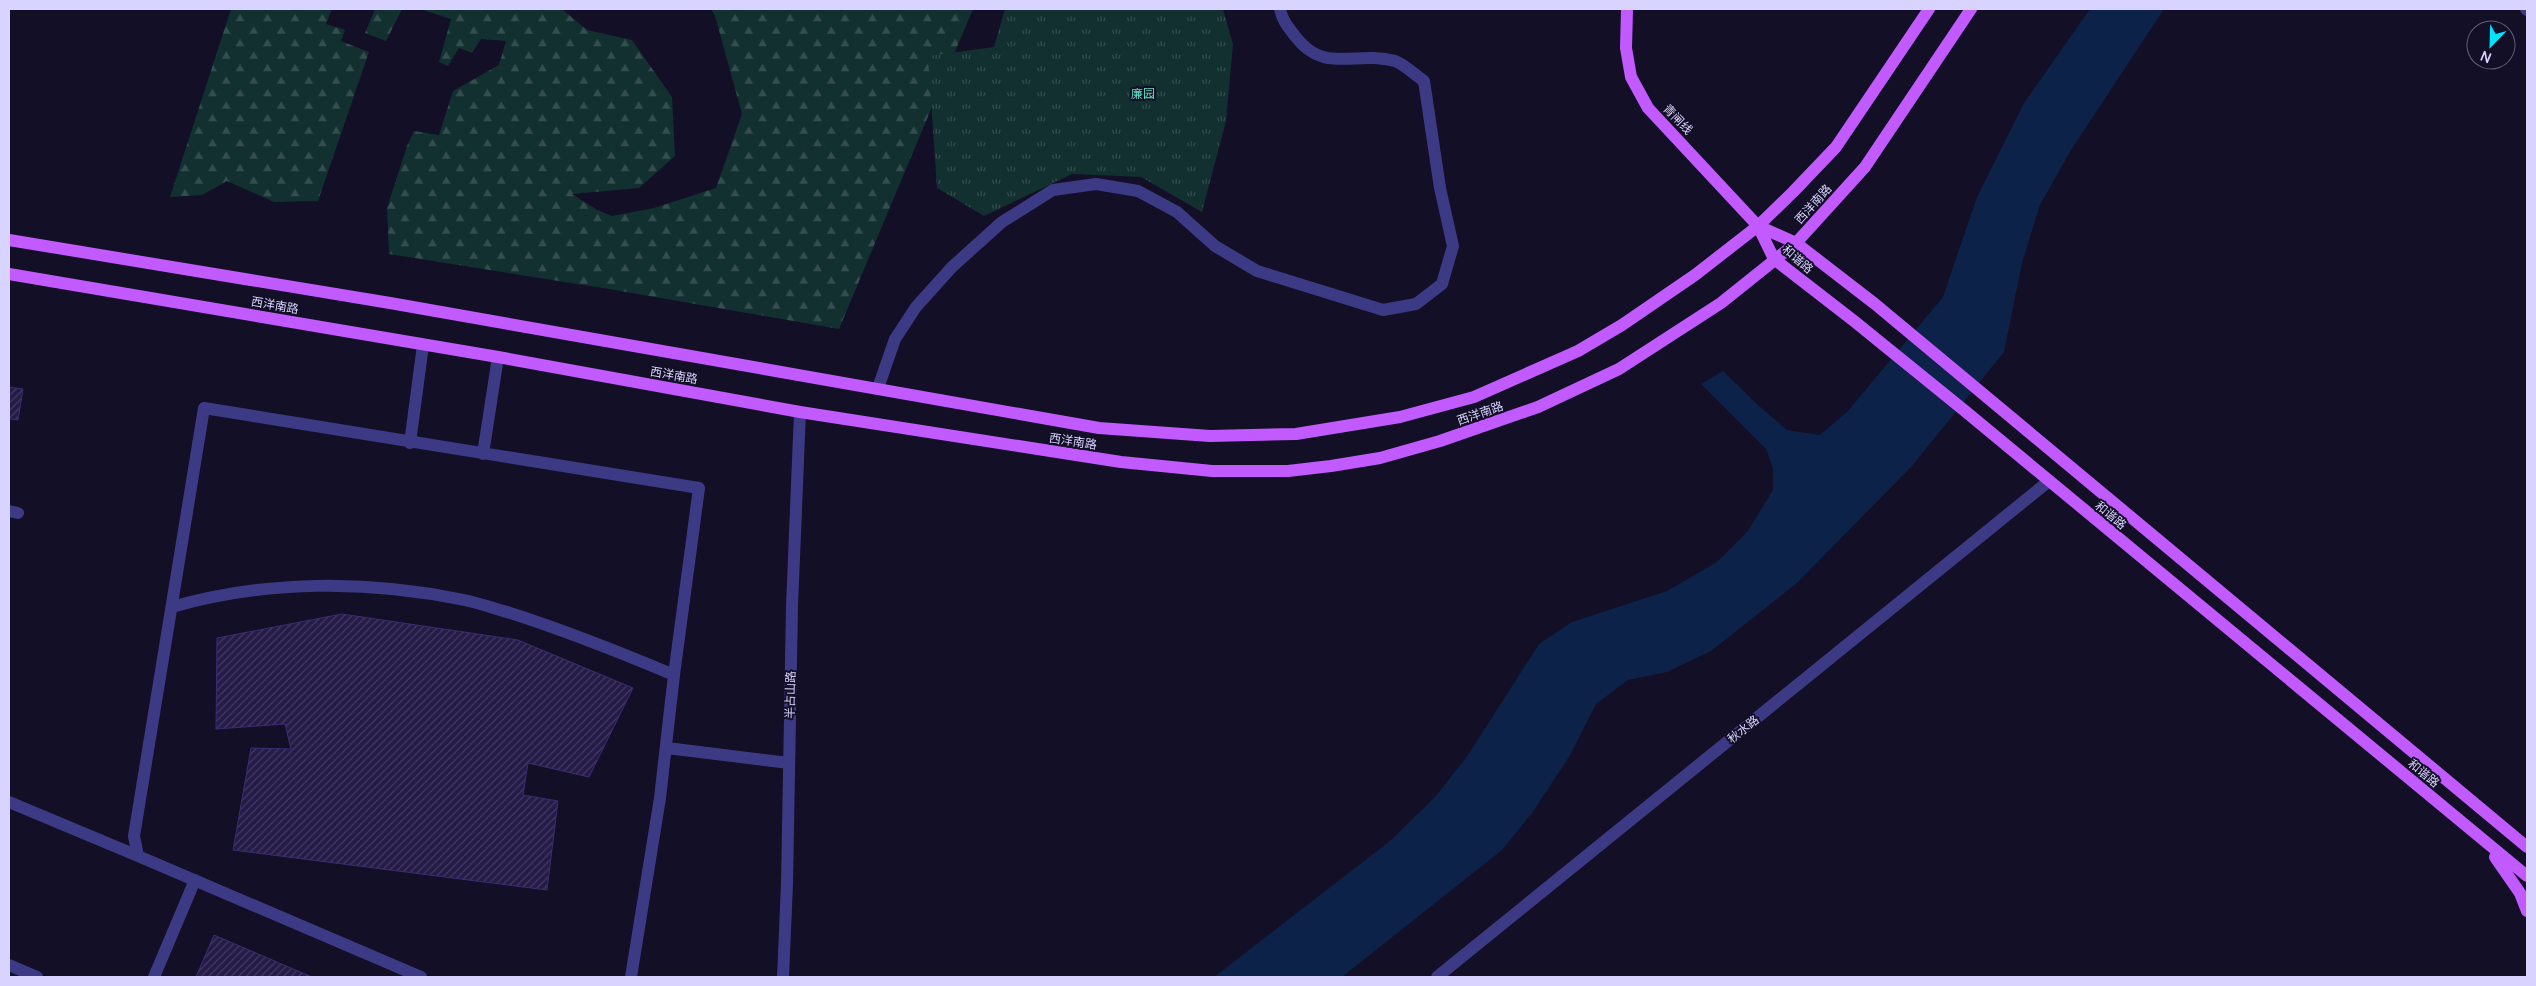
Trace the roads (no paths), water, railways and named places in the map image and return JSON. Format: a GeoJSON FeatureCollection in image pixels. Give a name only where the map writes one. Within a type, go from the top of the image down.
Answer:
{"type":"FeatureCollection","features":[{"type":"Feature","properties":{"kind":"main road","name":"青闸线"},"geometry":{"type":"LineString","coordinates":[[1627,9],[1626,48],[1631,77],[1648,108],[1758,226]]}},
{"type":"Feature","properties":{"kind":"main road","name":"西洋南路"},"geometry":{"type":"LineString","coordinates":[[9,240],[390,303],[1099,428],[1210,436],[1296,434],[1400,417],[1474,397],[1578,351],[1622,325],[1695,275],[1758,226],[1836,147],[1929,9]]}},
{"type":"Feature","properties":{"kind":"main road","name":"西洋南路"},"geometry":{"type":"LineString","coordinates":[[9,274],[498,357],[800,412],[1121,462],[1212,471],[1288,470],[1339,464],[1380,458],[1440,441],[1538,407],[1619,369],[1721,303],[1796,243],[1865,167],[1971,9]]}},
{"type":"Feature","properties":{"kind":"main road","name":"和谐路"},"geometry":{"type":"LineString","coordinates":[[1758,226],[1796,243],[1875,304],[2527,847]]}},
{"type":"Feature","properties":{"kind":"main road","name":"和谐路"},"geometry":{"type":"LineString","coordinates":[[1758,226],[1774,260],[1854,321],[1965,411],[2527,876]]}},
{"type":"Feature","properties":{"kind":"main road"},"geometry":{"type":"LineString","coordinates":[[2486,812],[2527,836]]}},
{"type":"Feature","properties":{"kind":"main road"},"geometry":{"type":"LineString","coordinates":[[2478,835],[2507,872],[2520,893],[2527,911]]}},
{"type":"Feature","properties":{"kind":"street"},"geometry":{"type":"LineString","coordinates":[[878,388],[895,339],[916,307],[952,267],[1002,222],[1053,190],[1096,184],[1138,191],[1176,212],[1215,246],[1257,271],[1383,310],[1416,304],[1442,284],[1453,246],[1440,188],[1424,81],[1396,62],[1361,58],[1329,60],[1305,49],[1281,18],[1280,9]]}},
{"type":"Feature","properties":{"kind":"street"},"geometry":{"type":"LineString","coordinates":[[410,443],[423,345]]}},
{"type":"Feature","properties":{"kind":"street"},"geometry":{"type":"LineString","coordinates":[[482,454],[498,357]]}},
{"type":"Feature","properties":{"kind":"street"},"geometry":{"type":"LineString","coordinates":[[138,856],[134,836],[204,408],[410,443],[699,488],[674,675],[667,748],[630,977]]}},
{"type":"Feature","properties":{"kind":"street","name":"半占山路"},"geometry":{"type":"LineString","coordinates":[[783,977],[786,934],[789,763],[800,412]]}},
{"type":"Feature","properties":{"kind":"street","name":"秋水路"},"geometry":{"type":"LineString","coordinates":[[1437,977],[2049,481]]}},
{"type":"Feature","properties":{"kind":"street"},"geometry":{"type":"LineString","coordinates":[[172,607],[208,597],[282,587],[372,586],[465,600],[548,625],[674,675]]}},
{"type":"Feature","properties":{"kind":"street"},"geometry":{"type":"LineString","coordinates":[[667,748],[789,763]]}},
{"type":"Feature","properties":{"kind":"street"},"geometry":{"type":"LineString","coordinates":[[9,802],[421,977]]}},
{"type":"Feature","properties":{"kind":"street"},"geometry":{"type":"LineString","coordinates":[[154,977],[195,880]]}},
{"type":"Feature","properties":{"kind":"street"},"geometry":{"type":"LineString","coordinates":[[9,965],[37,977]]}},
{"type":"Feature","properties":{"kind":"water"},"geometry":{"type":"Polygon","coordinates":[[[2090,9],[2164,9],[2071,150],[2040,205],[2022,263],[2004,352],[1912,466],[1797,583],[1711,651],[1667,672],[1628,680],[1596,704],[1569,757],[1532,813],[1502,850],[1342,977],[1214,977],[1390,841],[1435,797],[1468,755],[1539,644],[1572,622],[1667,591],[1717,562],[1748,531],[1773,490],[1773,468],[1766,449],[1701,384],[1723,371],[1787,430],[1820,435],[1847,412],[1943,297],[1977,197],[2024,103],[2090,9]]]}},
{"type":"Feature","properties":{"kind":"park label","name":"廉园"},"geometry":{"type":"Point","coordinates":[1143,93]}}]}
